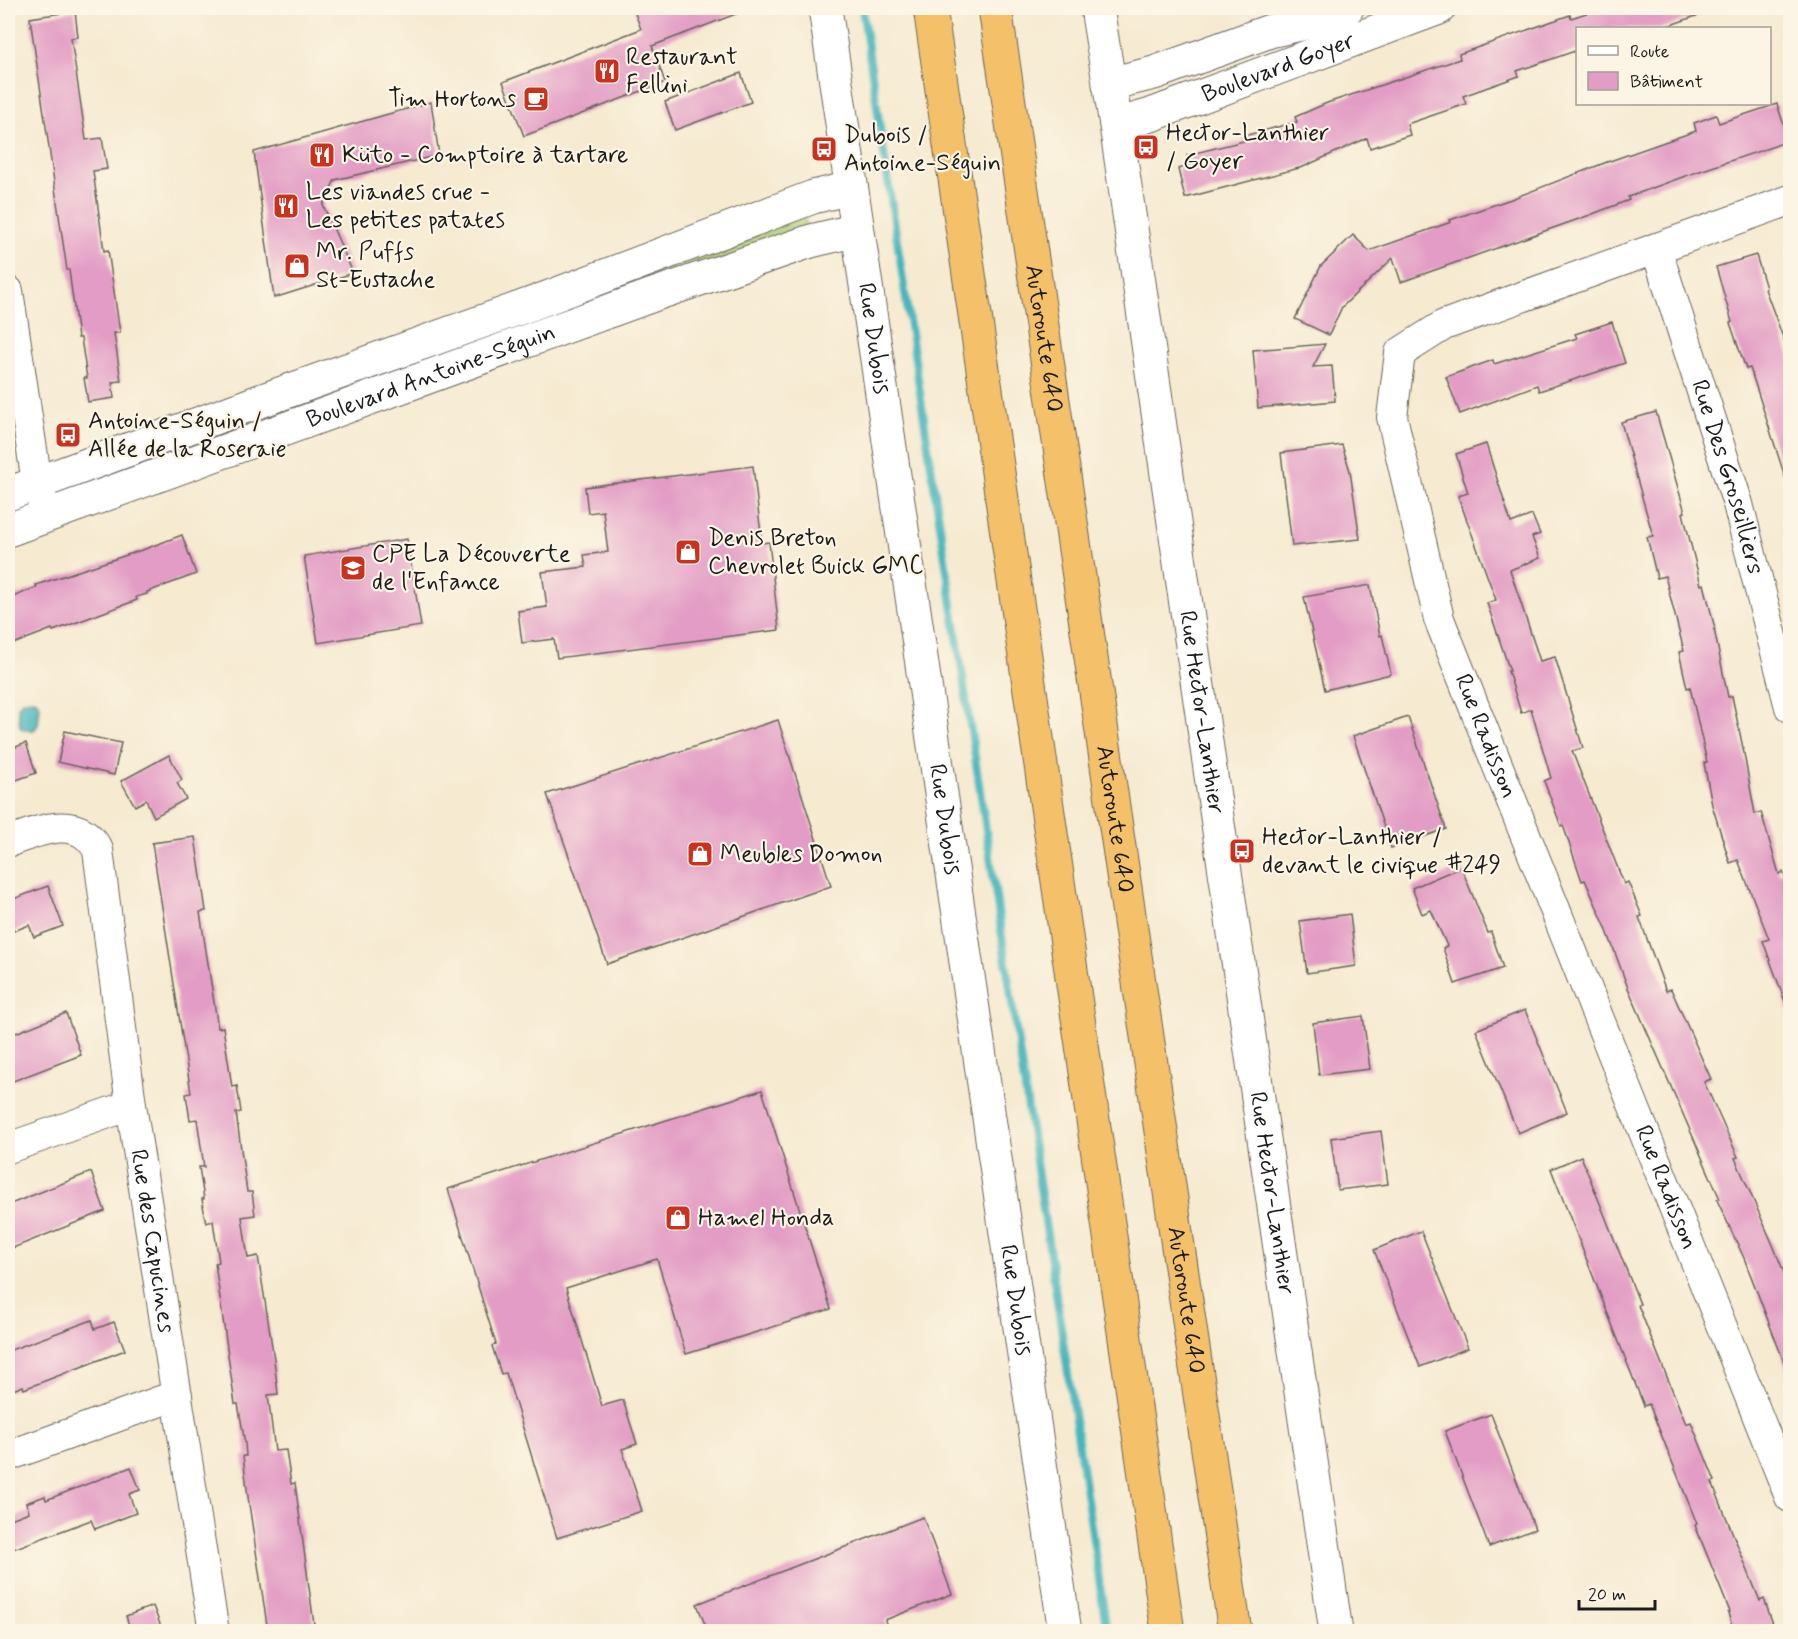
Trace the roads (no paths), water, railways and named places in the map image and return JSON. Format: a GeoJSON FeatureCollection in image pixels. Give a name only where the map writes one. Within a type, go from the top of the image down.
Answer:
{"type":"FeatureCollection","features":[{"type":"Feature","properties":{"kind":"highway"},"geometry":{"type":"LineString","coordinates":[[930,8],[1168,1632]]}},
{"type":"Feature","properties":{"kind":"highway","name":"Autoroute 640"},"geometry":{"type":"LineString","coordinates":[[995,8],[1235,1632]]}},
{"type":"Feature","properties":{"kind":"street","name":"Rue Dubois"},"geometry":{"type":"LineString","coordinates":[[825,8],[1065,1632]]}},
{"type":"Feature","properties":{"kind":"street","name":"Rue Hector-Lanthier"},"geometry":{"type":"LineString","coordinates":[[1097,8],[1336,1632]]}},
{"type":"Feature","properties":{"kind":"street","name":"Boulevard Goyer"},"geometry":{"type":"LineString","coordinates":[[1109,84],[1154,73],[1270,31],[1306,23],[1347,8]]}},
{"type":"Feature","properties":{"kind":"street","name":"Boulevard Goyer"},"geometry":{"type":"LineString","coordinates":[[1116,125],[1151,115],[1439,8]]}},
{"type":"Feature","properties":{"kind":"street","name":"Boulevard Antoine-Séguin"},"geometry":{"type":"LineString","coordinates":[[22,488],[531,304],[813,197],[851,188]]}},
{"type":"Feature","properties":{"kind":"street"},"geometry":{"type":"LineString","coordinates":[[1656,248],[1791,200]]}},
{"type":"Feature","properties":{"kind":"street","name":"Boulevard Antoine-Séguin"},"geometry":{"type":"LineString","coordinates":[[8,530],[799,245],[857,230]]}},
{"type":"Feature","properties":{"kind":"street","name":"Rue Des Groseilliers"},"geometry":{"type":"LineString","coordinates":[[1656,248],[1738,504],[1791,707]]}},
{"type":"Feature","properties":{"kind":"street","name":"Rue Radisson"},"geometry":{"type":"LineString","coordinates":[[1656,248],[1444,325],[1400,353],[1392,417],[1439,619],[1791,1497]]}},
{"type":"Feature","properties":{"kind":"street"},"geometry":{"type":"LineString","coordinates":[[8,291],[22,488],[47,515]]}},
{"type":"Feature","properties":{"kind":"street"},"geometry":{"type":"LineString","coordinates":[[531,304],[540,337]]}},
{"type":"Feature","properties":{"kind":"street"},"geometry":{"type":"LineString","coordinates":[[343,371],[353,405]]}},
{"type":"Feature","properties":{"kind":"street","name":"Rue des Capucines"},"geometry":{"type":"LineString","coordinates":[[8,842],[48,827],[59,826],[82,833],[98,850],[131,1105],[214,1632]]}},
{"type":"Feature","properties":{"kind":"street"},"geometry":{"type":"LineString","coordinates":[[8,1148],[131,1105]]}},
{"type":"Feature","properties":{"kind":"street"},"geometry":{"type":"LineString","coordinates":[[8,1456],[177,1395]]}},
{"type":"Feature","properties":{"kind":"water"},"geometry":{"type":"Polygon","coordinates":[[[35,699],[40,706],[38,725],[34,730],[24,730],[20,727],[18,707],[23,700],[35,699]]]}},
{"type":"Feature","properties":{"kind":"waterway"},"geometry":{"type":"LineString","coordinates":[[862,8],[1107,1632]]}},
{"type":"Feature","properties":{"kind":"place","name":"Restaurant Fellini"},"geometry":{"type":"Point","coordinates":[607,71]}},
{"type":"Feature","properties":{"kind":"place","name":"Tim Hortons"},"geometry":{"type":"Point","coordinates":[536,99]}},
{"type":"Feature","properties":{"kind":"place","name":"Hector-Lanthier / Goyer"},"geometry":{"type":"Point","coordinates":[1146,147]}},
{"type":"Feature","properties":{"kind":"place","name":"Dubois / Antoine-Séguin"},"geometry":{"type":"Point","coordinates":[824,149]}},
{"type":"Feature","properties":{"kind":"place","name":"Küto - Comptoire à tartare"},"geometry":{"type":"Point","coordinates":[322,155]}},
{"type":"Feature","properties":{"kind":"place","name":"Les viandes crue - Les petites patates"},"geometry":{"type":"Point","coordinates":[286,206]}},
{"type":"Feature","properties":{"kind":"place","name":"Mr. Puffs St-Eustache"},"geometry":{"type":"Point","coordinates":[297,266]}},
{"type":"Feature","properties":{"kind":"place","name":"Antoine-Séguin / Allée de la Roseraie"},"geometry":{"type":"Point","coordinates":[68,435]}},
{"type":"Feature","properties":{"kind":"place","name":"Denis Breton Chevrolet Buick GMC"},"geometry":{"type":"Point","coordinates":[688,552]}},
{"type":"Feature","properties":{"kind":"place","name":"CPE La Découverte de l'Enfance"},"geometry":{"type":"Point","coordinates":[353,568]}},
{"type":"Feature","properties":{"kind":"place","name":"Hector-Lanthier / devant le civique #249"},"geometry":{"type":"Point","coordinates":[1242,851]}},
{"type":"Feature","properties":{"kind":"place","name":"Meubles Domon"},"geometry":{"type":"Point","coordinates":[700,854]}},
{"type":"Feature","properties":{"kind":"place","name":"Hamel Honda"},"geometry":{"type":"Point","coordinates":[678,1218]}}]}
